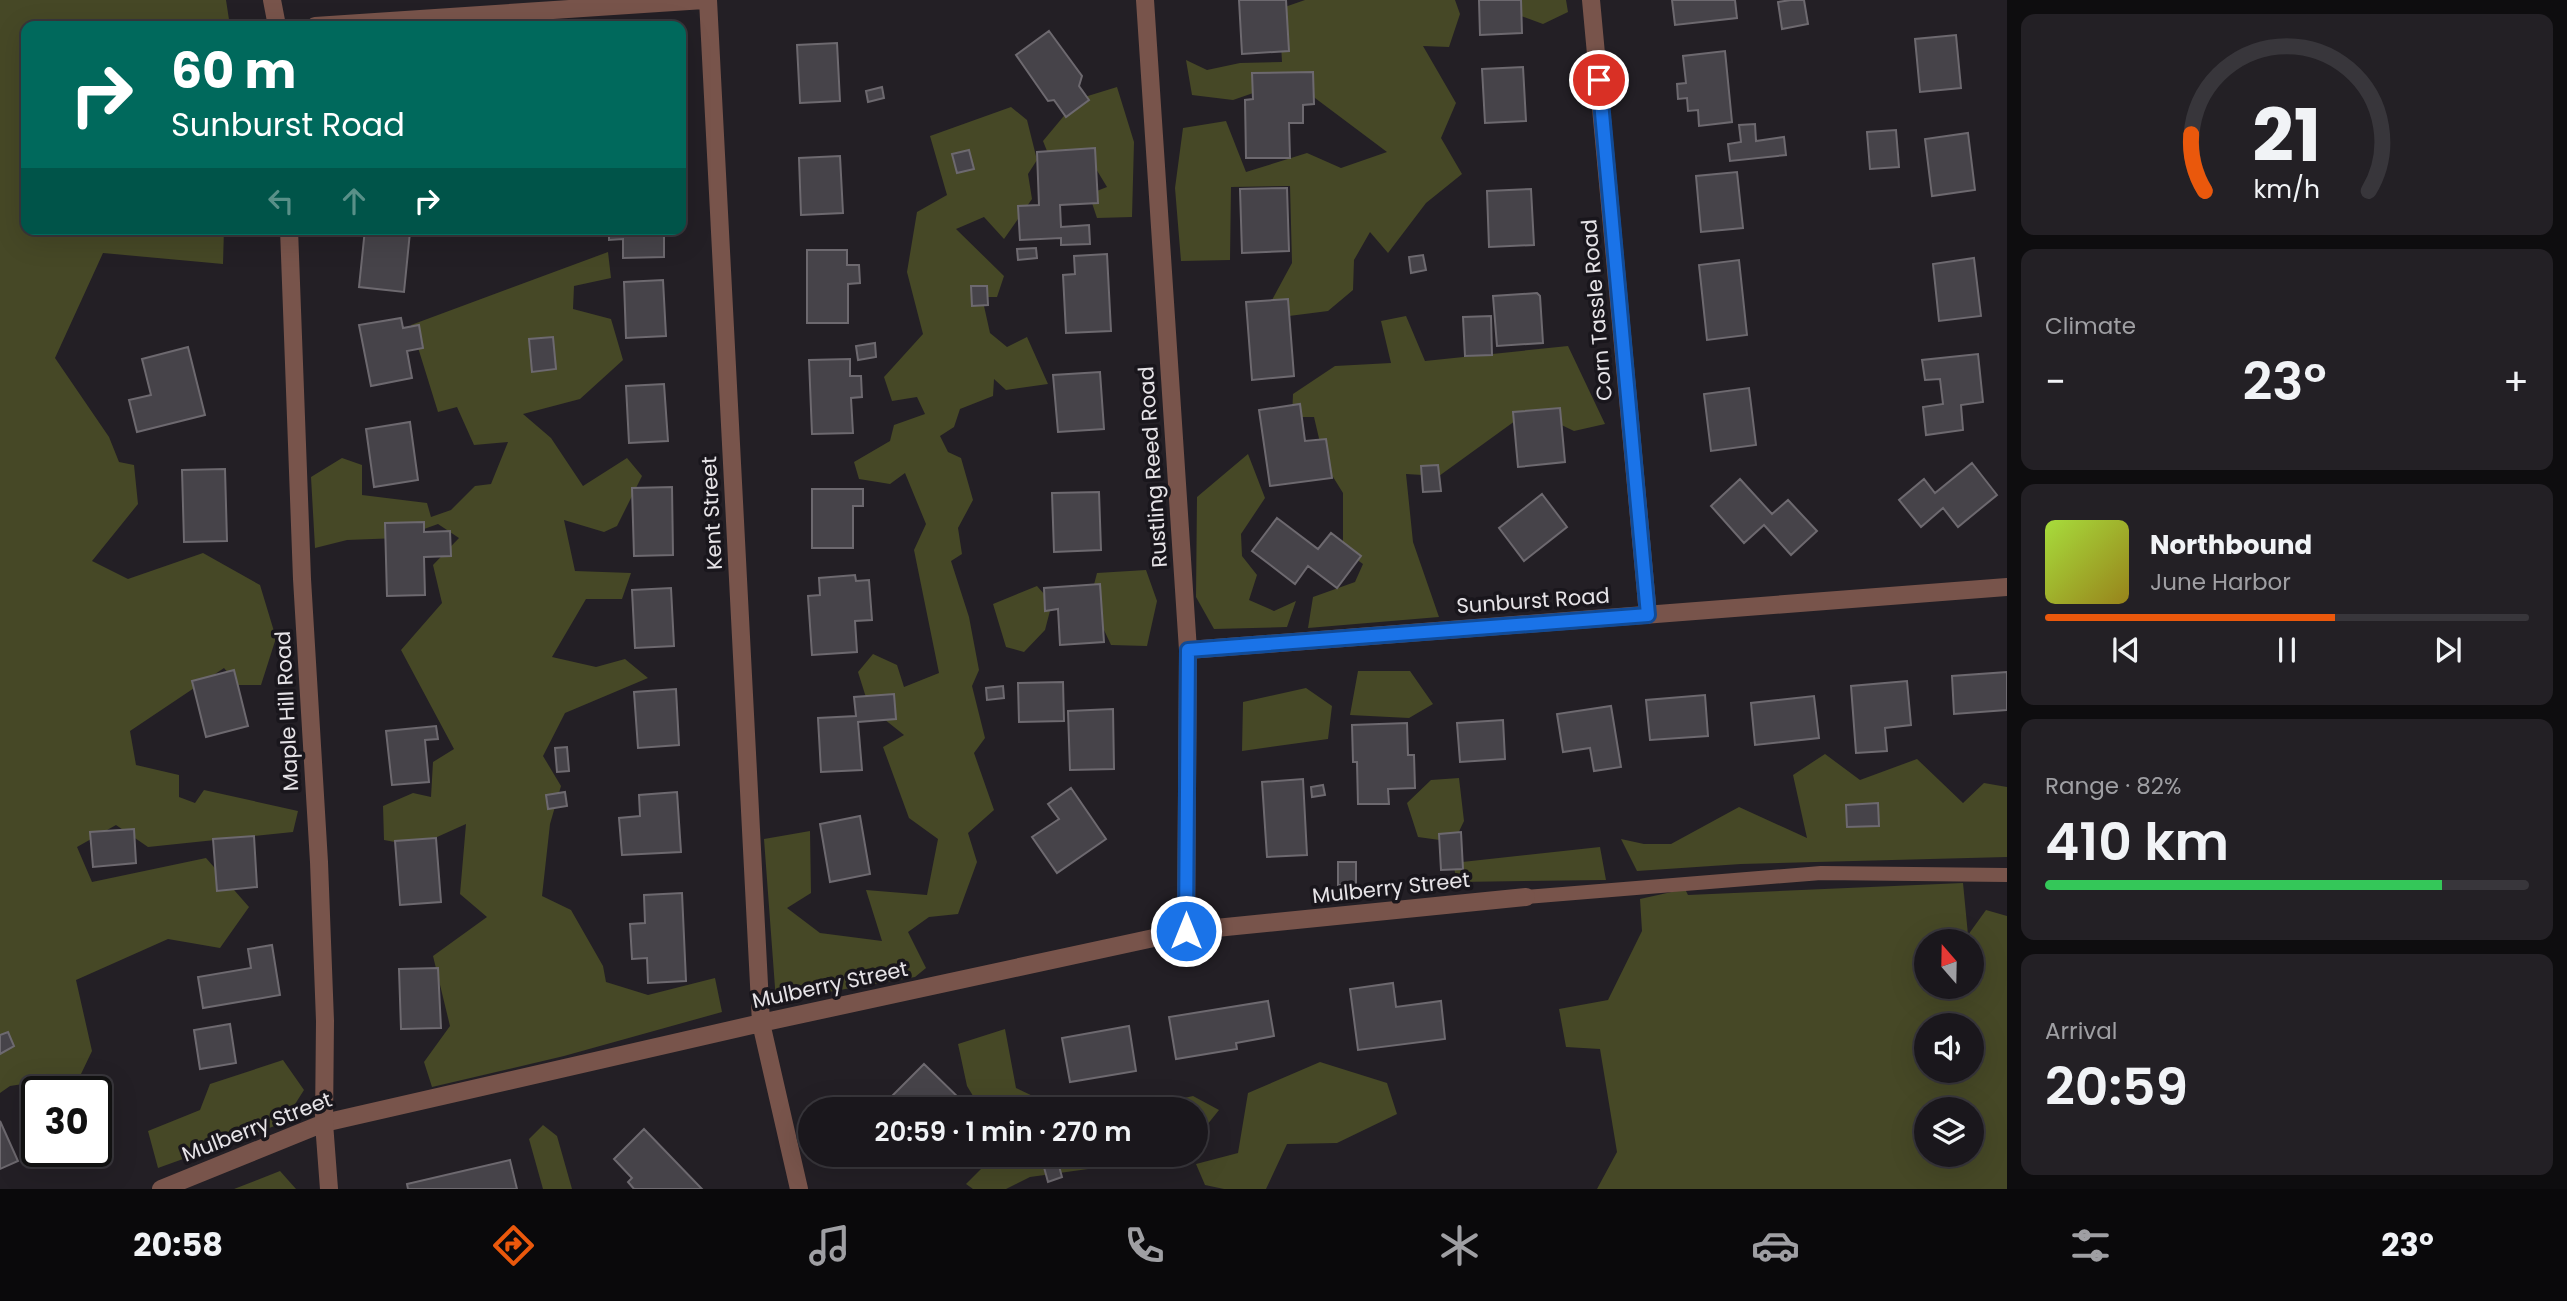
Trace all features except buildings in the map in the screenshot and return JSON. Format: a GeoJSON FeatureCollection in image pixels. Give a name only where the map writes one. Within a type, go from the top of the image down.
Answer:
{"type":"FeatureCollection","features":[{"type":"Feature","properties":{"kind":"street"},"geometry":{"type":"LineString","coordinates":[[272,0],[276,21]]}},
{"type":"Feature","properties":{"kind":"street"},"geometry":{"type":"LineString","coordinates":[[391,21],[706,0]]}},
{"type":"Feature","properties":{"kind":"street","name":"Kent Street"},"geometry":{"type":"LineString","coordinates":[[706,0],[761,1023],[799,1189]]}},
{"type":"Feature","properties":{"kind":"street","name":"Rustling Reed Road"},"geometry":{"type":"LineString","coordinates":[[1146,0],[1188,650],[1186,931]]}},
{"type":"Feature","properties":{"kind":"street","name":"Corn Tassle Road"},"geometry":{"type":"LineString","coordinates":[[1591,0],[1648,615]]}},
{"type":"Feature","properties":{"kind":"street","name":"Maple Hill Road"},"geometry":{"type":"LineString","coordinates":[[289,235],[302,579],[320,875],[325,1021],[324,1123],[329,1189]]}},
{"type":"Feature","properties":{"kind":"street","name":"Sunburst Road"},"geometry":{"type":"LineString","coordinates":[[1188,650],[2007,587]]}},
{"type":"Feature","properties":{"kind":"street","name":"Mulberry Street"},"geometry":{"type":"LineString","coordinates":[[160,1189],[324,1123],[761,1023],[1186,931],[1526,897]]}},
{"type":"Feature","properties":{"kind":"lane"},"geometry":{"type":"LineString","coordinates":[[1526,897],[1821,873],[2007,875]]}},
{"type":"Feature","properties":{"kind":"green space"},"geometry":{"type":"Polygon","coordinates":[[[0,0],[226,0],[229,21],[21,21],[21,235],[224,235],[223,264],[103,253],[55,358],[109,437],[119,462],[134,465],[138,504],[92,561],[128,579],[203,553],[260,585],[276,638],[261,685],[238,685],[224,668],[130,731],[136,765],[179,775],[179,797],[195,803],[204,790],[298,811],[293,832],[148,847],[116,825],[77,847],[92,882],[206,858],[249,907],[220,948],[168,939],[76,980],[92,1051],[81,1076],[21,1076],[21,1084],[10,1086],[0,1093],[0,0]]]}},
{"type":"Feature","properties":{"kind":"green space"},"geometry":{"type":"Polygon","coordinates":[[[1305,0],[1455,0],[1460,14],[1449,47],[1423,46],[1456,103],[1441,138],[1462,174],[1426,203],[1388,253],[1370,232],[1354,260],[1353,290],[1328,311],[1289,316],[1272,300],[1292,263],[1290,186],[1231,187],[1230,260],[1181,261],[1175,188],[1183,128],[1226,121],[1246,172],[1307,153],[1341,168],[1387,152],[1291,80],[1233,100],[1192,95],[1186,60],[1207,70],[1240,63],[1282,62],[1279,9],[1305,0]]]}},
{"type":"Feature","properties":{"kind":"green space"},"geometry":{"type":"Polygon","coordinates":[[[1514,0],[1566,0],[1568,12],[1543,24],[1521,16],[1514,0]]]}},
{"type":"Feature","properties":{"kind":"green space"},"geometry":{"type":"Polygon","coordinates":[[[1117,87],[1134,142],[1132,217],[1097,218],[1089,194],[1107,187],[1090,159],[1053,166],[1043,141],[1078,99],[1117,87]]]}},
{"type":"Feature","properties":{"kind":"green space"},"geometry":{"type":"Polygon","coordinates":[[[1011,107],[1027,120],[1037,160],[1028,174],[1032,199],[1004,239],[984,217],[956,229],[1004,276],[997,297],[982,297],[990,333],[1007,347],[1027,337],[1048,384],[1006,390],[994,379],[993,396],[960,409],[954,427],[940,436],[948,452],[961,458],[973,500],[958,528],[962,554],[951,561],[969,617],[979,670],[972,686],[985,738],[974,753],[994,810],[968,833],[977,862],[958,914],[929,917],[908,932],[926,968],[915,977],[776,1001],[764,839],[810,831],[811,893],[787,908],[820,933],[882,941],[866,890],[927,895],[938,839],[909,818],[883,747],[904,735],[869,707],[858,672],[873,654],[897,665],[904,687],[939,673],[914,550],[926,524],[905,473],[890,484],[859,479],[854,462],[890,441],[894,425],[925,414],[917,397],[892,401],[884,377],[923,334],[907,272],[917,212],[947,195],[930,136],[1011,107]]]}},
{"type":"Feature","properties":{"kind":"green space"},"geometry":{"type":"Polygon","coordinates":[[[608,252],[611,278],[574,286],[573,309],[611,319],[623,360],[580,399],[523,414],[551,438],[583,486],[627,458],[642,476],[617,526],[604,532],[564,520],[575,571],[631,573],[622,599],[586,599],[552,657],[596,667],[625,659],[648,678],[565,713],[543,756],[561,786],[550,824],[542,896],[571,910],[603,966],[606,982],[648,995],[715,978],[722,1012],[564,1056],[432,1087],[424,1062],[450,1026],[433,956],[487,917],[460,894],[466,824],[417,846],[384,840],[383,806],[413,793],[431,797],[433,762],[454,749],[401,650],[442,603],[433,565],[459,538],[438,524],[399,538],[347,540],[315,548],[311,477],[342,458],[362,465],[362,495],[427,503],[431,517],[451,510],[475,486],[491,484],[508,442],[474,445],[457,407],[438,412],[411,325],[608,252]]]}},
{"type":"Feature","properties":{"kind":"green space"},"geometry":{"type":"Polygon","coordinates":[[[1406,316],[1425,361],[1568,346],[1605,424],[1574,431],[1530,410],[1439,476],[1406,474],[1413,542],[1439,617],[1308,628],[1313,597],[1355,582],[1363,564],[1343,550],[1343,493],[1325,464],[1314,417],[1292,417],[1293,394],[1335,366],[1391,363],[1381,321],[1406,316]]]}},
{"type":"Feature","properties":{"kind":"green space"},"geometry":{"type":"Polygon","coordinates":[[[1248,454],[1265,498],[1241,534],[1242,556],[1257,575],[1249,600],[1274,611],[1296,601],[1287,627],[1214,629],[1196,597],[1197,497],[1248,454]]]}},
{"type":"Feature","properties":{"kind":"green space"},"geometry":{"type":"Polygon","coordinates":[[[1146,570],[1157,601],[1147,646],[1111,645],[1090,600],[1097,573],[1146,570]]]}},
{"type":"Feature","properties":{"kind":"green space"},"geometry":{"type":"Polygon","coordinates":[[[1037,586],[1052,603],[1045,630],[1024,652],[1006,647],[993,604],[1037,586]]]}},
{"type":"Feature","properties":{"kind":"green space"},"geometry":{"type":"Polygon","coordinates":[[[1358,671],[1410,671],[1433,704],[1409,718],[1350,715],[1358,671]]]}},
{"type":"Feature","properties":{"kind":"green space"},"geometry":{"type":"Polygon","coordinates":[[[1306,688],[1332,706],[1328,739],[1242,751],[1243,702],[1306,688]]]}},
{"type":"Feature","properties":{"kind":"green space"},"geometry":{"type":"Polygon","coordinates":[[[1825,754],[1860,780],[1917,759],[1963,803],[1984,783],[2007,787],[2007,857],[1741,864],[1637,871],[1621,839],[1644,844],[1671,844],[1739,807],[1807,838],[1793,775],[1825,754]]]}},
{"type":"Feature","properties":{"kind":"green space"},"geometry":{"type":"Polygon","coordinates":[[[1459,778],[1464,821],[1454,842],[1418,837],[1407,803],[1431,780],[1459,778]]]}},
{"type":"Feature","properties":{"kind":"green space"},"geometry":{"type":"Polygon","coordinates":[[[1600,847],[1606,880],[1457,882],[1453,863],[1600,847]]]}},
{"type":"Feature","properties":{"kind":"green space"},"geometry":{"type":"Polygon","coordinates":[[[1963,883],[1967,929],[1914,929],[1914,999],[1984,999],[1984,929],[1972,929],[1986,910],[2007,916],[2007,1189],[1597,1189],[1617,1152],[1600,1049],[1566,1047],[1559,1009],[1608,1000],[1642,931],[1640,899],[1685,889],[1688,895],[1963,883]]]}},
{"type":"Feature","properties":{"kind":"green space"},"geometry":{"type":"Polygon","coordinates":[[[1005,1029],[1016,1088],[1035,1097],[974,1097],[967,1086],[958,1044],[1005,1029]]]}},
{"type":"Feature","properties":{"kind":"green space"},"geometry":{"type":"Polygon","coordinates":[[[283,1060],[304,1090],[283,1123],[158,1168],[148,1131],[200,1110],[210,1084],[283,1060]]]}},
{"type":"Feature","properties":{"kind":"green space"},"geometry":{"type":"Polygon","coordinates":[[[1320,1062],[1387,1083],[1397,1114],[1337,1143],[1287,1144],[1266,1189],[1224,1189],[1205,1185],[1197,1167],[1208,1167],[1208,1161],[1238,1153],[1248,1093],[1320,1062]]]}},
{"type":"Feature","properties":{"kind":"green space"},"geometry":{"type":"Polygon","coordinates":[[[1208,1104],[1219,1110],[1208,1124],[1208,1104]]]}},
{"type":"Feature","properties":{"kind":"green space"},"geometry":{"type":"Polygon","coordinates":[[[543,1125],[557,1136],[572,1189],[543,1189],[529,1139],[543,1125]]]}},
{"type":"Feature","properties":{"kind":"green space"},"geometry":{"type":"Polygon","coordinates":[[[983,1167],[1103,1167],[1030,1177],[1006,1189],[973,1189],[966,1184],[983,1167]]]}},
{"type":"Feature","properties":{"kind":"green space"},"geometry":{"type":"Polygon","coordinates":[[[280,1171],[296,1189],[234,1189],[280,1171]]]}},
{"type":"Feature","properties":{"kind":"route"},"geometry":{"type":"LineString","coordinates":[[1186,931],[1188,650],[1648,615],[1599,80]]}}]}
